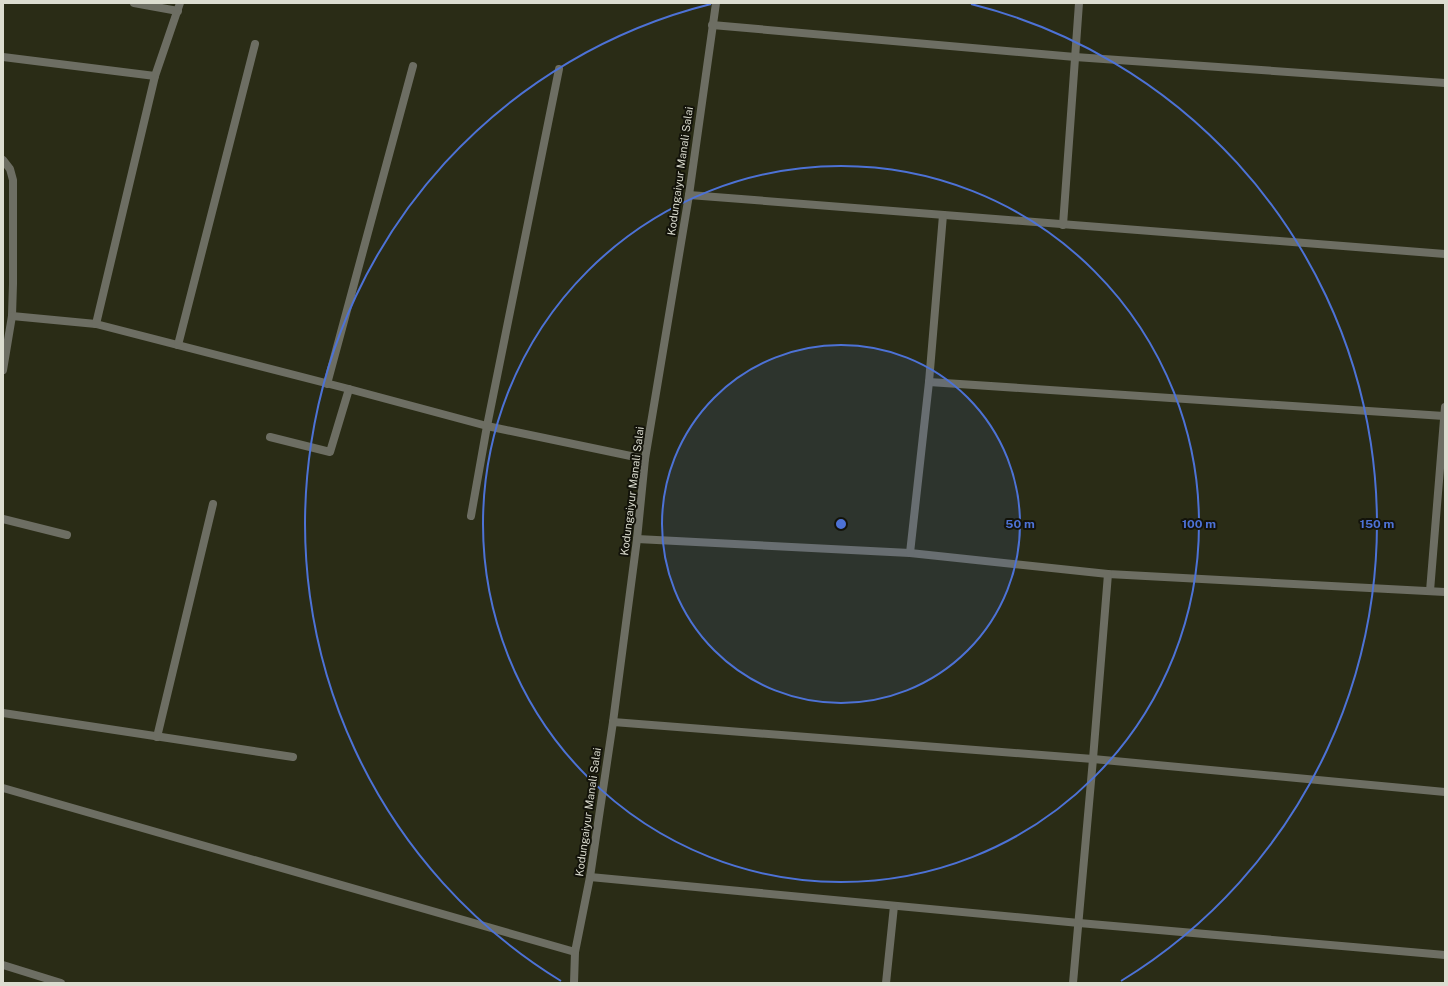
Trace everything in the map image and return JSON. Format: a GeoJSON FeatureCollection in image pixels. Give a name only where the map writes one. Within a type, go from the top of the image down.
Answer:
{"type":"FeatureCollection","features":[{"type":"Feature","properties":{"kind":"street"},"geometry":{"type":"LineString","coordinates":[[96,324],[155,76],[179,7],[134,3]]}},
{"type":"Feature","properties":{"kind":"street","name":"Kodungaiyur Manali Salai"},"geometry":{"type":"LineString","coordinates":[[574,983],[576,952],[590,877],[638,539],[645,459],[689,196],[716,3]]}},
{"type":"Feature","properties":{"kind":"street"},"geometry":{"type":"LineString","coordinates":[[1063,225],[1079,3]]}},
{"type":"Feature","properties":{"kind":"street"},"geometry":{"type":"LineString","coordinates":[[712,25],[1075,57],[1445,83]]}},
{"type":"Feature","properties":{"kind":"street"},"geometry":{"type":"LineString","coordinates":[[178,345],[255,44]]}},
{"type":"Feature","properties":{"kind":"street"},"geometry":{"type":"LineString","coordinates":[[3,57],[155,76]]}},
{"type":"Feature","properties":{"kind":"street"},"geometry":{"type":"LineString","coordinates":[[327,384],[413,66]]}},
{"type":"Feature","properties":{"kind":"street"},"geometry":{"type":"LineString","coordinates":[[471,516],[487,426],[559,69]]}},
{"type":"Feature","properties":{"kind":"street"},"geometry":{"type":"LineString","coordinates":[[3,370],[12,316],[13,284],[13,180],[10,169],[4,161]]}},
{"type":"Feature","properties":{"kind":"street"},"geometry":{"type":"LineString","coordinates":[[689,196],[1445,254]]}},
{"type":"Feature","properties":{"kind":"street"},"geometry":{"type":"LineString","coordinates":[[910,553],[929,382],[943,215]]}},
{"type":"Feature","properties":{"kind":"street"},"geometry":{"type":"LineString","coordinates":[[12,316],[96,324],[487,426],[645,459]]}},
{"type":"Feature","properties":{"kind":"street"},"geometry":{"type":"LineString","coordinates":[[929,382],[1445,412],[1430,591]]}},
{"type":"Feature","properties":{"kind":"street"},"geometry":{"type":"LineString","coordinates":[[270,437],[330,452],[349,389]]}},
{"type":"Feature","properties":{"kind":"street"},"geometry":{"type":"LineString","coordinates":[[157,737],[213,504]]}},
{"type":"Feature","properties":{"kind":"street"},"geometry":{"type":"LineString","coordinates":[[3,519],[67,535]]}},
{"type":"Feature","properties":{"kind":"street"},"geometry":{"type":"LineString","coordinates":[[638,539],[910,553],[1108,574],[1445,592]]}},
{"type":"Feature","properties":{"kind":"street"},"geometry":{"type":"LineString","coordinates":[[1073,983],[1108,574]]}},
{"type":"Feature","properties":{"kind":"street"},"geometry":{"type":"LineString","coordinates":[[3,713],[293,757]]}},
{"type":"Feature","properties":{"kind":"street"},"geometry":{"type":"LineString","coordinates":[[613,722],[1093,759],[1445,792]]}},
{"type":"Feature","properties":{"kind":"street"},"geometry":{"type":"LineString","coordinates":[[3,788],[576,952]]}},
{"type":"Feature","properties":{"kind":"street"},"geometry":{"type":"LineString","coordinates":[[590,877],[1079,923],[1445,955]]}},
{"type":"Feature","properties":{"kind":"street"},"geometry":{"type":"LineString","coordinates":[[886,983],[894,906]]}},
{"type":"Feature","properties":{"kind":"street"},"geometry":{"type":"LineString","coordinates":[[3,965],[61,983]]}}]}
